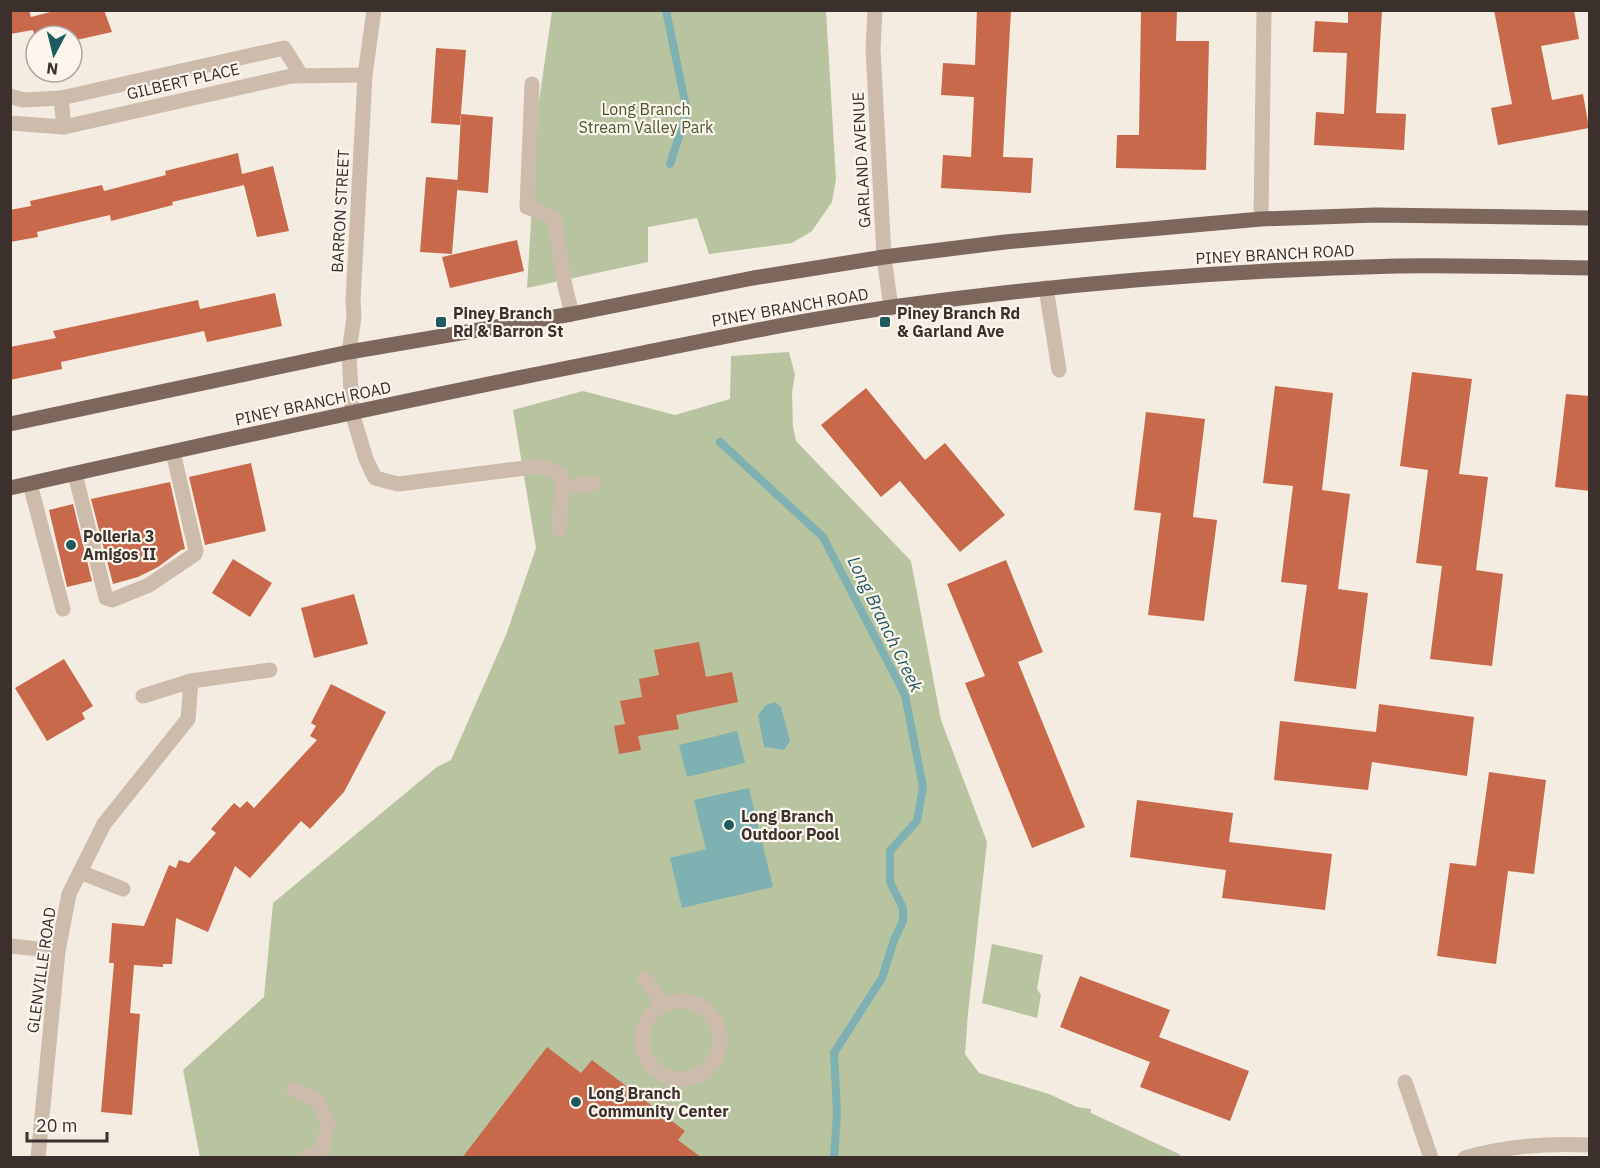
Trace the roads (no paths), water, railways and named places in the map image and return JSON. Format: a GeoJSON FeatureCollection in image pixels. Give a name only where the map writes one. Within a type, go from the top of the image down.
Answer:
{"type":"FeatureCollection","features":[{"type":"Feature","properties":{"kind":"main road","name":"PINEY BRANCH ROAD"},"geometry":{"type":"LineString","coordinates":[[10,424],[349,352],[572,314],[753,278],[884,257],[1017,241],[1261,219],[1376,215],[1590,218]]}},
{"type":"Feature","properties":{"kind":"main road","name":"PINEY BRANCH ROAD"},"geometry":{"type":"LineString","coordinates":[[10,488],[560,368],[750,330],[891,308],[1046,288],[1266,272],[1398,266],[1590,268]]}},
{"type":"Feature","properties":{"kind":"street","name":"BARRON STREET"},"geometry":{"type":"LineString","coordinates":[[374,10],[365,75],[354,317],[349,352],[352,413],[366,459],[375,478],[398,484],[541,466],[560,474],[562,488]]}},
{"type":"Feature","properties":{"kind":"street","name":"GARLAND AVENUE"},"geometry":{"type":"LineString","coordinates":[[875,10],[873,49],[884,257],[891,308]]}},
{"type":"Feature","properties":{"kind":"street"},"geometry":{"type":"LineString","coordinates":[[1261,219],[1264,10]]}},
{"type":"Feature","properties":{"kind":"street"},"geometry":{"type":"LineString","coordinates":[[10,96],[23,100],[61,98],[284,48],[302,75]]}},
{"type":"Feature","properties":{"kind":"street","name":"GILBERT PLACE"},"geometry":{"type":"LineString","coordinates":[[10,123],[64,127],[291,75],[365,75]]}},
{"type":"Feature","properties":{"kind":"street"},"geometry":{"type":"LineString","coordinates":[[532,84],[527,207],[554,217],[572,314]]}},
{"type":"Feature","properties":{"kind":"street"},"geometry":{"type":"LineString","coordinates":[[61,98],[64,127]]}},
{"type":"Feature","properties":{"kind":"street"},"geometry":{"type":"LineString","coordinates":[[1046,288],[1059,370]]}},
{"type":"Feature","properties":{"kind":"street"},"geometry":{"type":"LineString","coordinates":[[75,474],[106,598],[112,600],[149,585],[195,554],[173,452]]}},
{"type":"Feature","properties":{"kind":"street"},"geometry":{"type":"LineString","coordinates":[[559,529],[562,488],[594,483]]}},
{"type":"Feature","properties":{"kind":"street"},"geometry":{"type":"LineString","coordinates":[[30,484],[63,609]]}},
{"type":"Feature","properties":{"kind":"street"},"geometry":{"type":"LineString","coordinates":[[143,696],[190,681],[270,670]]}},
{"type":"Feature","properties":{"kind":"street","name":"GLENVILLE ROAD"},"geometry":{"type":"LineString","coordinates":[[38,1158],[58,951],[69,894],[104,824],[188,719],[190,681]]}},
{"type":"Feature","properties":{"kind":"street"},"geometry":{"type":"LineString","coordinates":[[80,872],[123,888]]}},
{"type":"Feature","properties":{"kind":"street"},"geometry":{"type":"LineString","coordinates":[[10,946],[58,951]]}},
{"type":"Feature","properties":{"kind":"street"},"geometry":{"type":"LineString","coordinates":[[645,979],[664,1005]]}},
{"type":"Feature","properties":{"kind":"street"},"geometry":{"type":"LineString","coordinates":[[675,1001],[688,1002],[709,1013],[716,1023],[719,1035],[717,1053],[707,1068],[697,1075],[684,1079],[670,1077],[658,1071],[649,1062],[643,1050],[642,1036],[645,1023],[653,1012],[664,1005],[675,1001]]}},
{"type":"Feature","properties":{"kind":"street"},"geometry":{"type":"LineString","coordinates":[[1406,1082],[1431,1158]]}},
{"type":"Feature","properties":{"kind":"street"},"geometry":{"type":"LineString","coordinates":[[293,1089],[318,1101],[328,1123],[322,1151],[306,1158]]}},
{"type":"Feature","properties":{"kind":"street"},"geometry":{"type":"LineString","coordinates":[[1465,1158],[1481,1153],[1553,1143],[1590,1145]]}},
{"type":"Feature","properties":{"kind":"water"},"geometry":{"type":"Polygon","coordinates":[[[775,702],[781,707],[790,741],[784,750],[764,747],[758,715],[766,705],[775,702]]]}},
{"type":"Feature","properties":{"kind":"water"},"geometry":{"type":"Polygon","coordinates":[[[737,731],[745,763],[687,777],[679,745],[737,731]]]}},
{"type":"Feature","properties":{"kind":"water","name":"Long Branch Outdoor Pool"},"geometry":{"type":"Polygon","coordinates":[[[749,788],[773,887],[682,908],[670,858],[706,849],[694,800],[749,788]]]}},
{"type":"Feature","properties":{"kind":"waterway","name":"Long Branch Creek"},"geometry":{"type":"LineString","coordinates":[[666,10],[687,112],[670,164]]}},
{"type":"Feature","properties":{"kind":"waterway","name":"Long Branch Creek"},"geometry":{"type":"LineString","coordinates":[[720,442],[823,537],[905,695],[923,787],[917,821],[890,851],[890,882],[903,908],[903,921],[894,940],[882,978],[834,1053],[837,1114],[834,1158]]}},
{"type":"Feature","properties":{"kind":"place","name":"Piney Branch Rd & Barron St"},"geometry":{"type":"Point","coordinates":[441,322]}},
{"type":"Feature","properties":{"kind":"place","name":"Piney Branch Rd & Garland Ave"},"geometry":{"type":"Point","coordinates":[885,322]}},
{"type":"Feature","properties":{"kind":"place","name":"Polleria 3 Amigos II"},"geometry":{"type":"Point","coordinates":[71,545]}},
{"type":"Feature","properties":{"kind":"place","name":"Long Branch Outdoor Pool"},"geometry":{"type":"Point","coordinates":[729,825]}},
{"type":"Feature","properties":{"kind":"place","name":"Long Branch Community Center"},"geometry":{"type":"Point","coordinates":[576,1102]}},
{"type":"Feature","properties":{"kind":"park label","name":"Long Branch Stream Valley Park"},"geometry":{"type":"Point","coordinates":[646,118]}}]}
